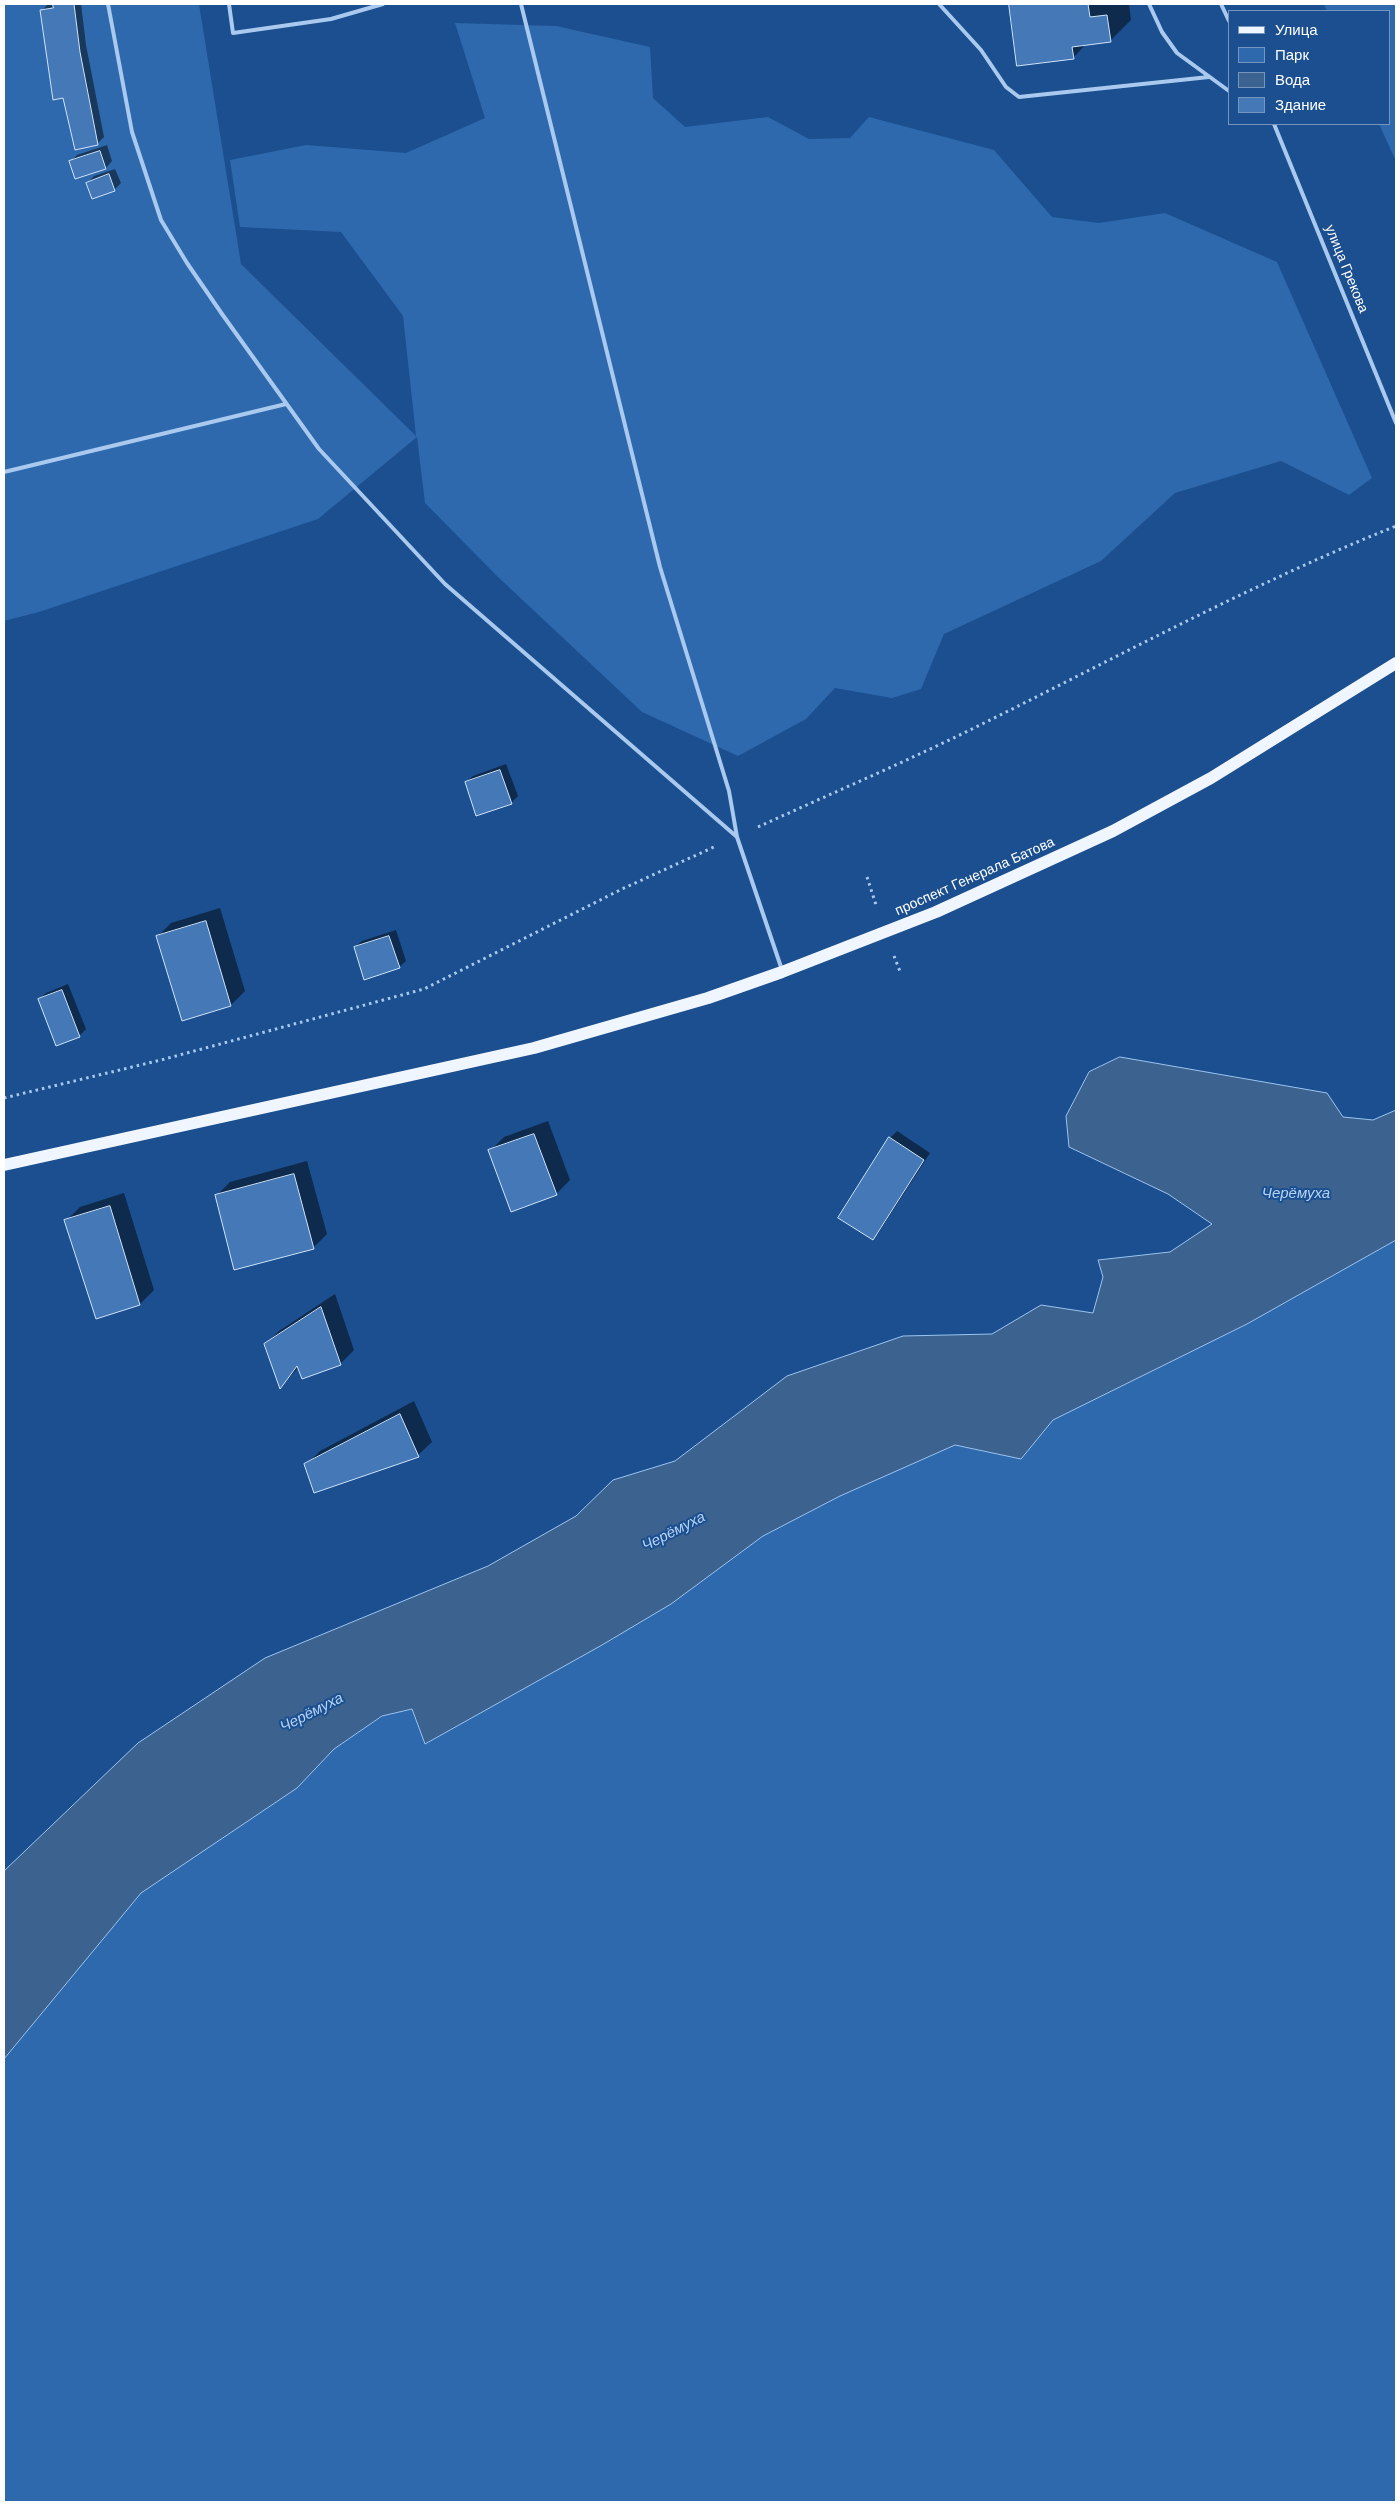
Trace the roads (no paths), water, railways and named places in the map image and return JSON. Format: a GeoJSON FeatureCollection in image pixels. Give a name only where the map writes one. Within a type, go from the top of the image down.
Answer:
{"type":"FeatureCollection","features":[{"type":"Feature","properties":{"kind":"main road","name":"проспект Генерала Батова"},"geometry":{"type":"LineString","coordinates":[[4,1165],[534,1048],[708,998],[782,972],[936,912],[1112,832],[1210,778],[1396,663]]}},
{"type":"Feature","properties":{"kind":"lane"},"geometry":{"type":"LineString","coordinates":[[108,4],[132,132],[161,220],[187,263],[319,449],[445,584],[737,837]]}},
{"type":"Feature","properties":{"kind":"lane"},"geometry":{"type":"LineString","coordinates":[[229,4],[234,33],[331,19],[383,4]]}},
{"type":"Feature","properties":{"kind":"lane"},"geometry":{"type":"LineString","coordinates":[[521,4],[660,567],[729,791],[737,837],[782,972]]}},
{"type":"Feature","properties":{"kind":"lane"},"geometry":{"type":"LineString","coordinates":[[939,4],[981,50],[1006,87],[1020,97],[1209,77]]}},
{"type":"Feature","properties":{"kind":"lane"},"geometry":{"type":"LineString","coordinates":[[1149,4],[1162,32],[1177,53],[1228,90]]}},
{"type":"Feature","properties":{"kind":"lane"},"geometry":{"type":"LineString","coordinates":[[1221,4],[1228,19]]}},
{"type":"Feature","properties":{"kind":"lane","name":"улица Грекова"},"geometry":{"type":"LineString","coordinates":[[1274,125],[1396,423]]}},
{"type":"Feature","properties":{"kind":"lane"},"geometry":{"type":"LineString","coordinates":[[4,472],[286,404]]}},
{"type":"Feature","properties":{"kind":"water","name":"Черёмуха"},"geometry":{"type":"Polygon","coordinates":[[[1120,1057],[1327,1093],[1343,1117],[1373,1120],[1396,1110],[1396,1240],[1247,1324],[1053,1420],[1021,1459],[955,1445],[840,1496],[763,1536],[671,1604],[602,1645],[425,1744],[412,1709],[382,1716],[334,1749],[297,1788],[141,1893],[4,2059],[4,1871],[138,1743],[265,1658],[488,1566],[576,1516],[613,1480],[675,1461],[787,1376],[903,1336],[992,1334],[1041,1305],[1093,1313],[1103,1277],[1098,1260],[1170,1252],[1212,1224],[1168,1194],[1069,1147],[1066,1116],[1089,1072],[1120,1057]]]}}]}
